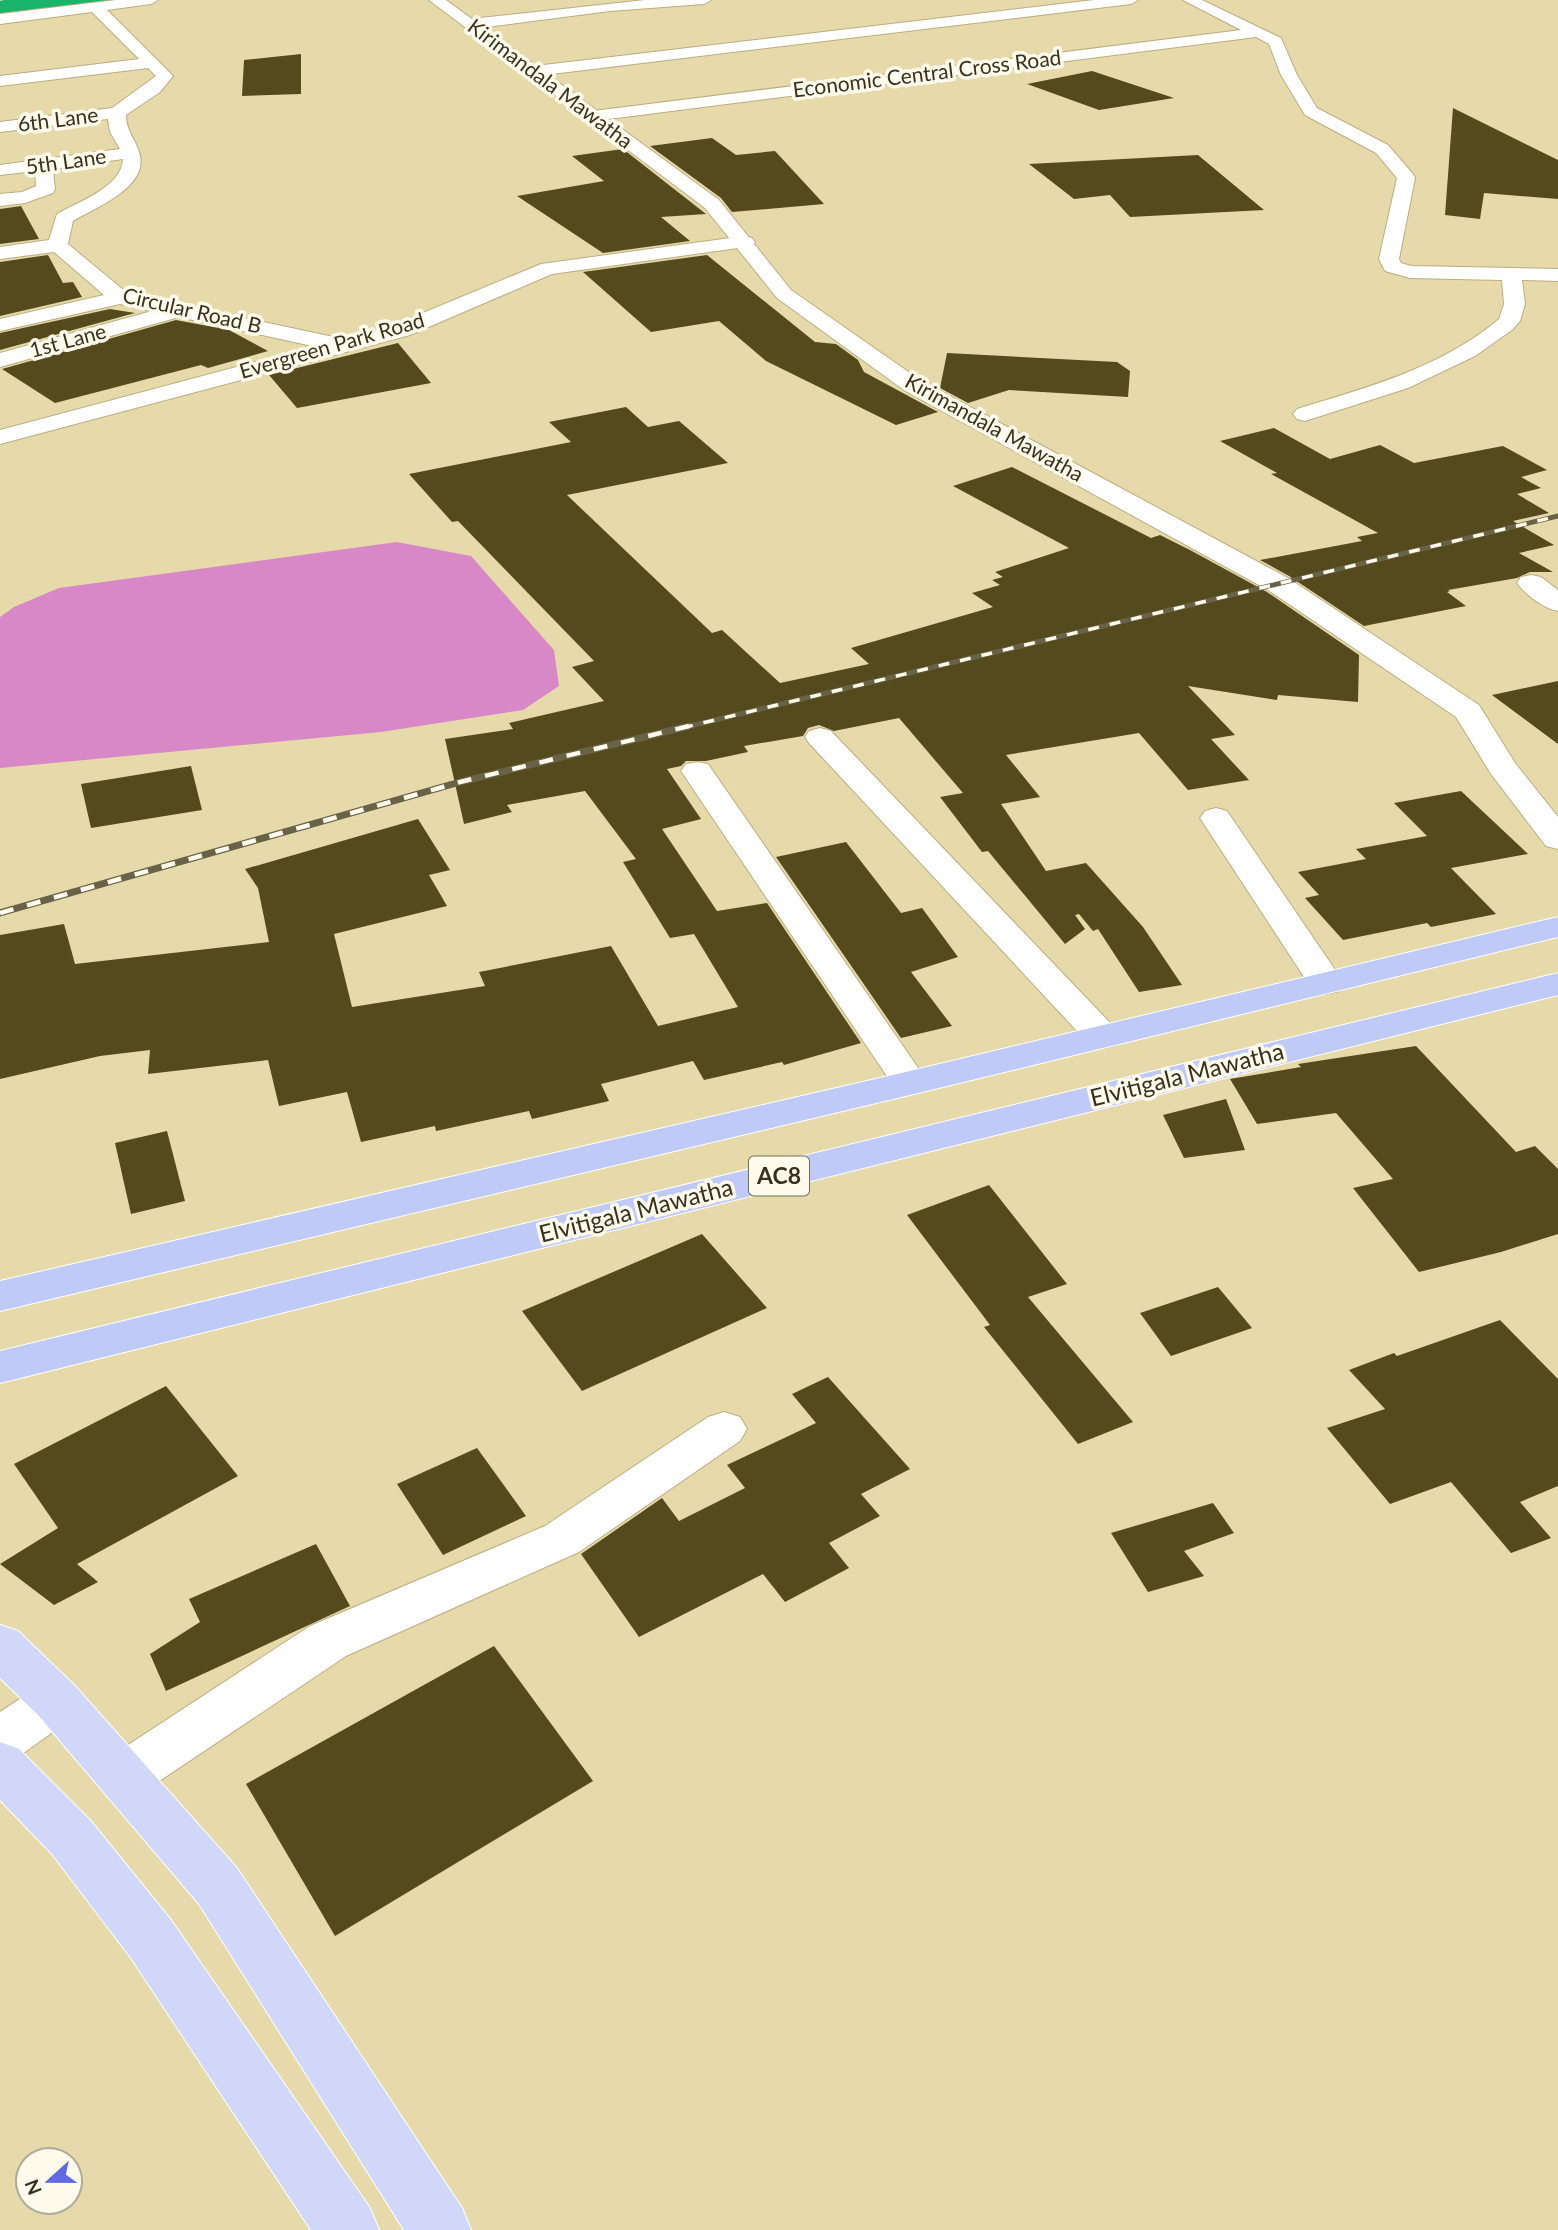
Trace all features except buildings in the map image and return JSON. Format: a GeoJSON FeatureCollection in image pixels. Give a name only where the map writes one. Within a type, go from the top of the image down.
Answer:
{"type":"FeatureCollection","features":[{"type":"Feature","properties":{"kind":"highway","name":"AC8"},"geometry":{"type":"LineString","coordinates":[[0,1296],[910,1083],[1558,927]]}},
{"type":"Feature","properties":{"kind":"highway","name":"Elvitigala Mawatha"},"geometry":{"type":"LineString","coordinates":[[0,1367],[1558,984]]}},
{"type":"Feature","properties":{"kind":"main road"},"geometry":{"type":"LineString","coordinates":[[0,1646],[57,1701],[218,1886],[440,2230]]}},
{"type":"Feature","properties":{"kind":"main road"},"geometry":{"type":"LineString","coordinates":[[0,1765],[71,1837],[152,1939],[348,2230]]}},
{"type":"Feature","properties":{"kind":"street"},"geometry":{"type":"LineString","coordinates":[[0,19],[151,0]]}},
{"type":"Feature","properties":{"kind":"street","name":"Kirimandala Mawatha"},"geometry":{"type":"LineString","coordinates":[[436,0],[712,205],[745,242],[784,294],[912,384],[1278,584],[1468,711],[1502,767],[1558,839]]}},
{"type":"Feature","properties":{"kind":"street"},"geometry":{"type":"LineString","coordinates":[[471,24],[610,7],[704,0]]}},
{"type":"Feature","properties":{"kind":"street"},"geometry":{"type":"LineString","coordinates":[[535,71],[1131,0]]}},
{"type":"Feature","properties":{"kind":"street"},"geometry":{"type":"LineString","coordinates":[[1190,0],[1276,41],[1289,75],[1311,111],[1382,149],[1406,178],[1389,259],[1392,267],[1410,272],[1558,275]]}},
{"type":"Feature","properties":{"kind":"street"},"geometry":{"type":"LineString","coordinates":[[0,253],[58,244],[64,218],[122,185],[133,167],[131,153],[116,131],[117,113],[154,88],[165,76],[149,63],[96,7]]}},
{"type":"Feature","properties":{"kind":"street"},"geometry":{"type":"LineString","coordinates":[[947,8],[970,21]]}},
{"type":"Feature","properties":{"kind":"street","name":"Economic Central Cross Road"},"geometry":{"type":"LineString","coordinates":[[593,116],[1261,33]]}},
{"type":"Feature","properties":{"kind":"street"},"geometry":{"type":"LineString","coordinates":[[0,81],[149,63]]}},
{"type":"Feature","properties":{"kind":"street","name":"6th Lane"},"geometry":{"type":"LineString","coordinates":[[0,127],[117,113]]}},
{"type":"Feature","properties":{"kind":"street","name":"5th Lane"},"geometry":{"type":"LineString","coordinates":[[0,170],[131,153]]}},
{"type":"Feature","properties":{"kind":"street"},"geometry":{"type":"LineString","coordinates":[[0,200],[24,197],[46,189],[44,165]]}},
{"type":"Feature","properties":{"kind":"street","name":"Evergreen Park Road"},"geometry":{"type":"LineString","coordinates":[[0,437],[402,330],[548,268],[745,242]]}},
{"type":"Feature","properties":{"kind":"street","name":"Circular Road B"},"geometry":{"type":"LineString","coordinates":[[58,244],[121,298],[340,345]]}},
{"type":"Feature","properties":{"kind":"street"},"geometry":{"type":"LineString","coordinates":[[1305,414],[1396,386],[1455,358],[1483,341],[1508,323],[1515,308],[1511,274]]}},
{"type":"Feature","properties":{"kind":"street"},"geometry":{"type":"LineString","coordinates":[[0,325],[121,298]]}},
{"type":"Feature","properties":{"kind":"street","name":"1st Lane"},"geometry":{"type":"LineString","coordinates":[[0,360],[177,311]]}},
{"type":"Feature","properties":{"kind":"street"},"geometry":{"type":"LineString","coordinates":[[1531,583],[1558,603]]}},
{"type":"Feature","properties":{"kind":"street"},"geometry":{"type":"LineString","coordinates":[[820,737],[1103,1037]]}},
{"type":"Feature","properties":{"kind":"street"},"geometry":{"type":"LineString","coordinates":[[697,771],[910,1083]]}},
{"type":"Feature","properties":{"kind":"street"},"geometry":{"type":"LineString","coordinates":[[1216,818],[1326,983]]}},
{"type":"Feature","properties":{"kind":"street"},"geometry":{"type":"LineString","coordinates":[[124,1776],[328,1641],[562,1539],[724,1429]]}},
{"type":"Feature","properties":{"kind":"street"},"geometry":{"type":"LineString","coordinates":[[0,1741],[57,1701]]}},
{"type":"Feature","properties":{"kind":"shaded area"},"geometry":{"type":"Polygon","coordinates":[[[131,0],[0,17],[0,1],[131,0]]]}},
{"type":"Feature","properties":{"kind":"shaded area"},"geometry":{"type":"Polygon","coordinates":[[[397,542],[471,556],[554,650],[559,686],[523,710],[381,732],[0,768],[0,617],[14,607],[59,588],[397,542]]]}},
{"type":"Feature","properties":{"kind":"railway"},"geometry":{"type":"LineString","coordinates":[[682,728],[1558,516]]}},
{"type":"Feature","properties":{"kind":"railway"},"geometry":{"type":"LineString","coordinates":[[0,913],[460,782],[689,726]]}}]}
